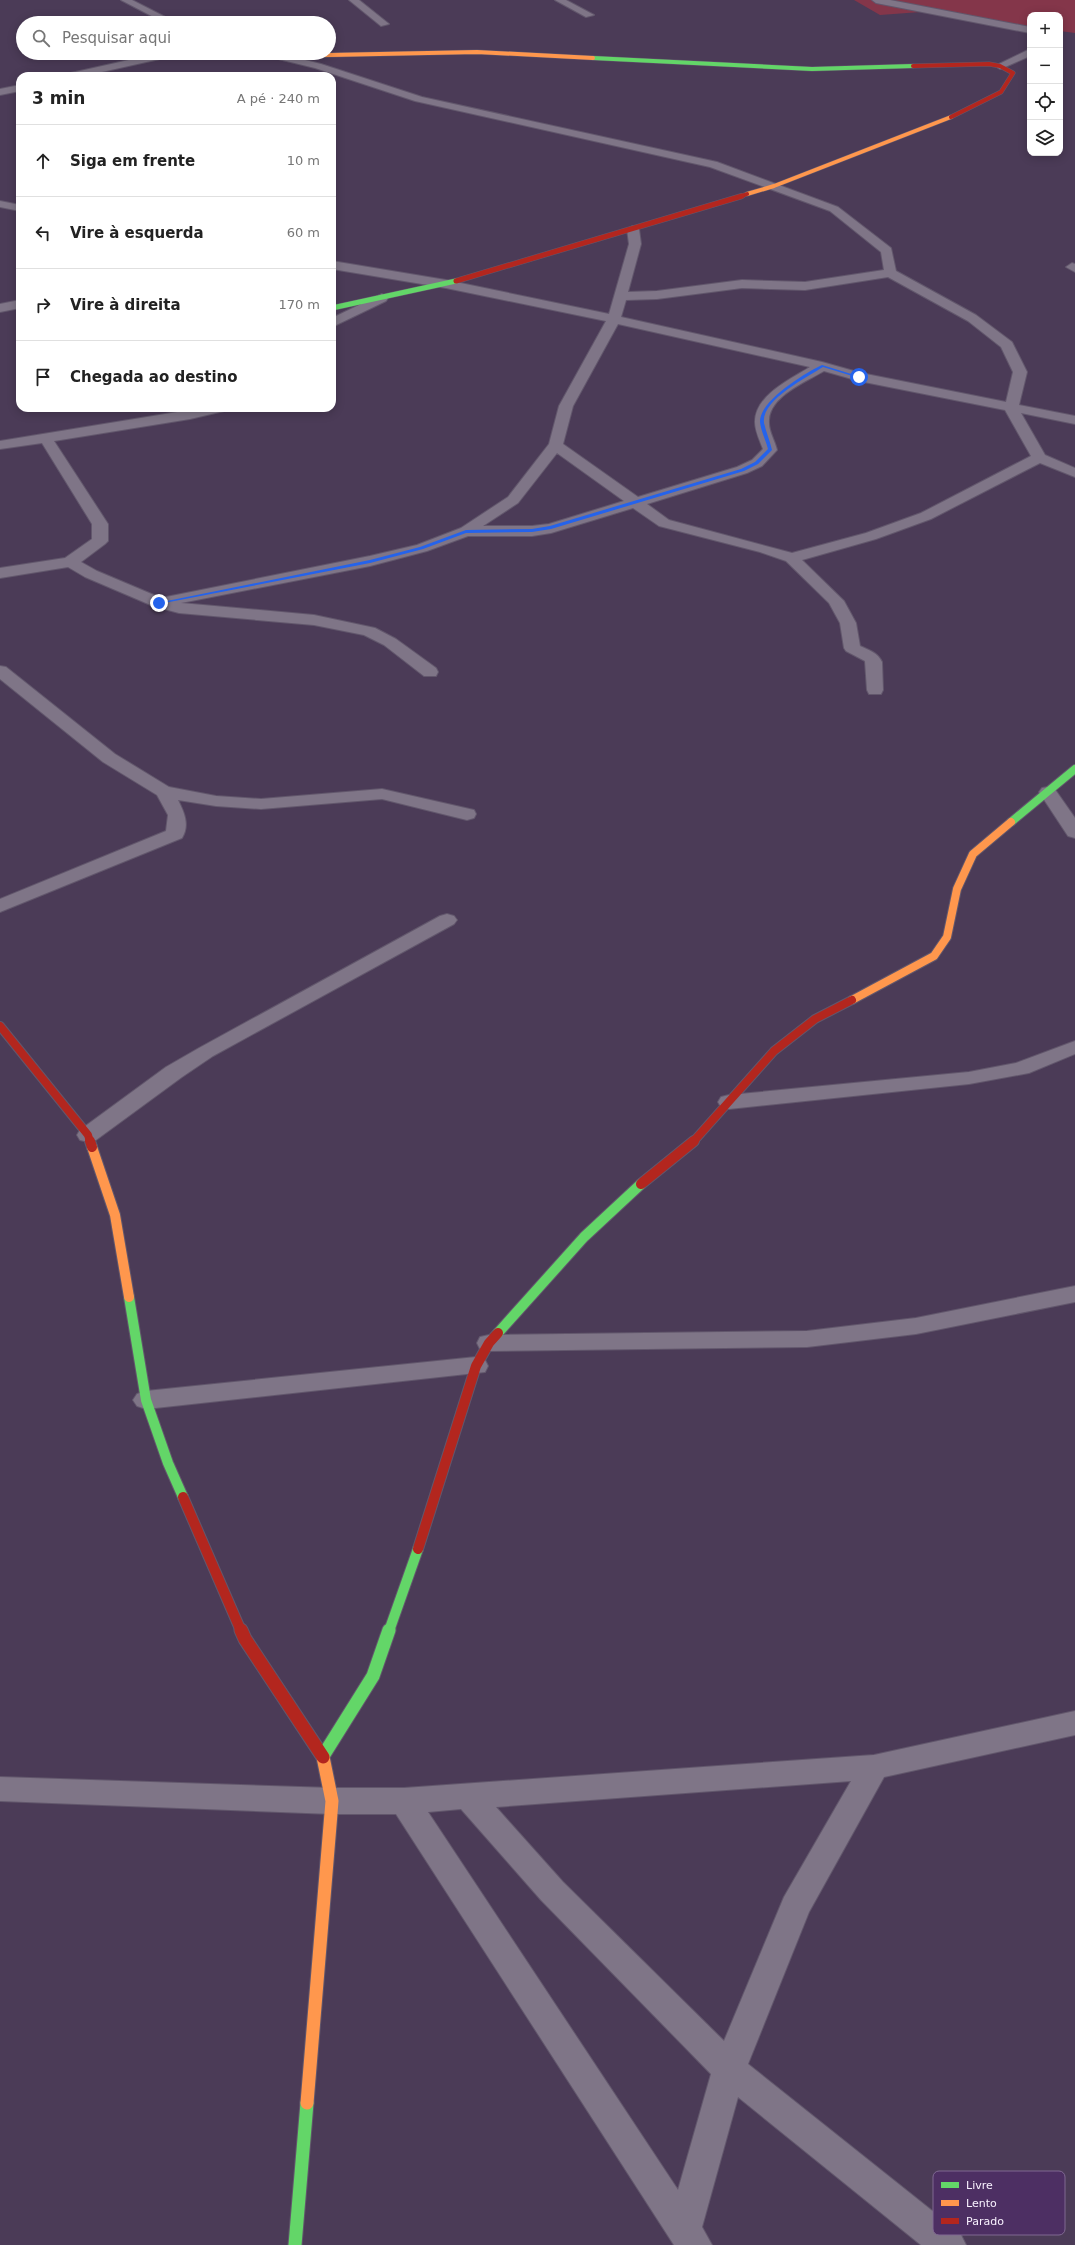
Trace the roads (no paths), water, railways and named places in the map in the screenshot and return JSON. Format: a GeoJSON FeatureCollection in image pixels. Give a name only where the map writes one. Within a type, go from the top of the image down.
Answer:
{"type":"FeatureCollection","features":[{"type":"Feature","properties":{"kind":"street"},"geometry":{"type":"LineString","coordinates":[[125,0],[158,16]]}},
{"type":"Feature","properties":{"kind":"street"},"geometry":{"type":"LineString","coordinates":[[353,0],[384,24]]}},
{"type":"Feature","properties":{"kind":"street"},"geometry":{"type":"LineString","coordinates":[[559,0],[588,16]]}},
{"type":"Feature","properties":{"kind":"street"},"geometry":{"type":"LineString","coordinates":[[876,0],[1027,29]]}},
{"type":"Feature","properties":{"kind":"street"},"geometry":{"type":"LineString","coordinates":[[336,55],[477,52],[812,69],[1000,66],[1027,53]]}},
{"type":"Feature","properties":{"kind":"street"},"geometry":{"type":"LineString","coordinates":[[101,72],[146,60]]}},
{"type":"Feature","properties":{"kind":"street"},"geometry":{"type":"LineString","coordinates":[[296,60],[419,99],[713,164],[834,209],[887,251],[890,273]]}},
{"type":"Feature","properties":{"kind":"street"},"geometry":{"type":"LineString","coordinates":[[336,307],[446,284],[774,186],[957,115],[1001,92],[1013,73],[1000,66]]}},
{"type":"Feature","properties":{"kind":"street"},"geometry":{"type":"LineString","coordinates":[[0,92],[16,89]]}},
{"type":"Feature","properties":{"kind":"street"},"geometry":{"type":"LineString","coordinates":[[0,204],[16,207]]}},
{"type":"Feature","properties":{"kind":"street"},"geometry":{"type":"LineString","coordinates":[[159,603],[370,561],[422,548],[466,531],[513,500],[556,445],[566,406],[615,314],[635,244],[633,229]]}},
{"type":"Feature","properties":{"kind":"street"},"geometry":{"type":"LineString","coordinates":[[336,267],[446,284],[615,314],[822,366],[859,377],[910,378],[968,392],[992,404],[1075,420]]}},
{"type":"Feature","properties":{"kind":"street"},"geometry":{"type":"LineString","coordinates":[[620,296],[657,296],[742,284],[805,286],[890,273],[972,318],[1007,345],[1020,372],[1011,408],[1039,458],[1075,473]]}},
{"type":"Feature","properties":{"kind":"street"},"geometry":{"type":"LineString","coordinates":[[615,314],[657,296]]}},
{"type":"Feature","properties":{"kind":"street"},"geometry":{"type":"LineString","coordinates":[[336,321],[382,298]]}},
{"type":"Feature","properties":{"kind":"street"},"geometry":{"type":"LineString","coordinates":[[0,308],[16,305]]}},
{"type":"Feature","properties":{"kind":"street"},"geometry":{"type":"LineString","coordinates":[[466,531],[532,531],[551,528],[742,470],[757,463],[770,450],[762,421],[766,407],[773,399],[822,366]]}},
{"type":"Feature","properties":{"kind":"street"},"geometry":{"type":"LineString","coordinates":[[0,445],[202,412]]}},
{"type":"Feature","properties":{"kind":"street"},"geometry":{"type":"LineString","coordinates":[[0,573],[70,562],[100,541],[100,524],[46,437]]}},
{"type":"Feature","properties":{"kind":"street"},"geometry":{"type":"LineString","coordinates":[[556,445],[634,502],[670,525],[765,549],[791,558],[836,601],[848,623],[852,648],[872,658],[874,662],[874,690]]}},
{"type":"Feature","properties":{"kind":"street"},"geometry":{"type":"LineString","coordinates":[[791,558],[871,536],[926,516],[1039,458]]}},
{"type":"Feature","properties":{"kind":"street"},"geometry":{"type":"LineString","coordinates":[[70,562],[91,574],[159,603],[179,608],[314,620],[369,631],[390,642],[430,672]]}},
{"type":"Feature","properties":{"kind":"street"},"geometry":{"type":"LineString","coordinates":[[0,671],[108,758],[164,792],[216,801],[261,804],[382,794],[467,814]]}},
{"type":"Feature","properties":{"kind":"street"},"geometry":{"type":"LineString","coordinates":[[323,1756],[373,1676],[430,1518],[476,1366],[489,1343],[548,1275],[612,1208],[692,1143],[774,1051],[815,1020],[934,956],[947,937],[957,888],[973,854],[1075,769]]}},
{"type":"Feature","properties":{"kind":"street"},"geometry":{"type":"LineString","coordinates":[[0,906],[175,834],[177,815],[164,792]]}},
{"type":"Feature","properties":{"kind":"street"},"geometry":{"type":"LineString","coordinates":[[1048,792],[1075,832]]}},
{"type":"Feature","properties":{"kind":"street"},"geometry":{"type":"LineString","coordinates":[[88,1135],[174,1072],[206,1052],[447,920]]}},
{"type":"Feature","properties":{"kind":"street"},"geometry":{"type":"LineString","coordinates":[[0,1026],[88,1135],[114,1215],[146,1400],[168,1463],[245,1639],[323,1756],[332,1801],[296,2245]]}},
{"type":"Feature","properties":{"kind":"street"},"geometry":{"type":"LineString","coordinates":[[729,1102],[968,1078],[1021,1068],[1075,1047]]}},
{"type":"Feature","properties":{"kind":"street"},"geometry":{"type":"LineString","coordinates":[[489,1343],[808,1339],[916,1326],[1075,1294]]}},
{"type":"Feature","properties":{"kind":"street"},"geometry":{"type":"LineString","coordinates":[[146,1400],[476,1366]]}},
{"type":"Feature","properties":{"kind":"street"},"geometry":{"type":"LineString","coordinates":[[0,1789],[332,1801],[404,1801],[874,1767],[1075,1723]]}},
{"type":"Feature","properties":{"kind":"street"},"geometry":{"type":"LineString","coordinates":[[689,2237],[729,2069],[795,1908],[874,1767]]}},
{"type":"Feature","properties":{"kind":"street"},"geometry":{"type":"LineString","coordinates":[[468,1796],[552,1891],[729,2069],[933,2233]]}},
{"type":"Feature","properties":{"kind":"street"},"geometry":{"type":"LineString","coordinates":[[404,1801],[689,2237]]}},
{"type":"Feature","properties":{"kind":"street"},"geometry":{"type":"LineString","coordinates":[[936,2235],[948,2245]]}}]}
